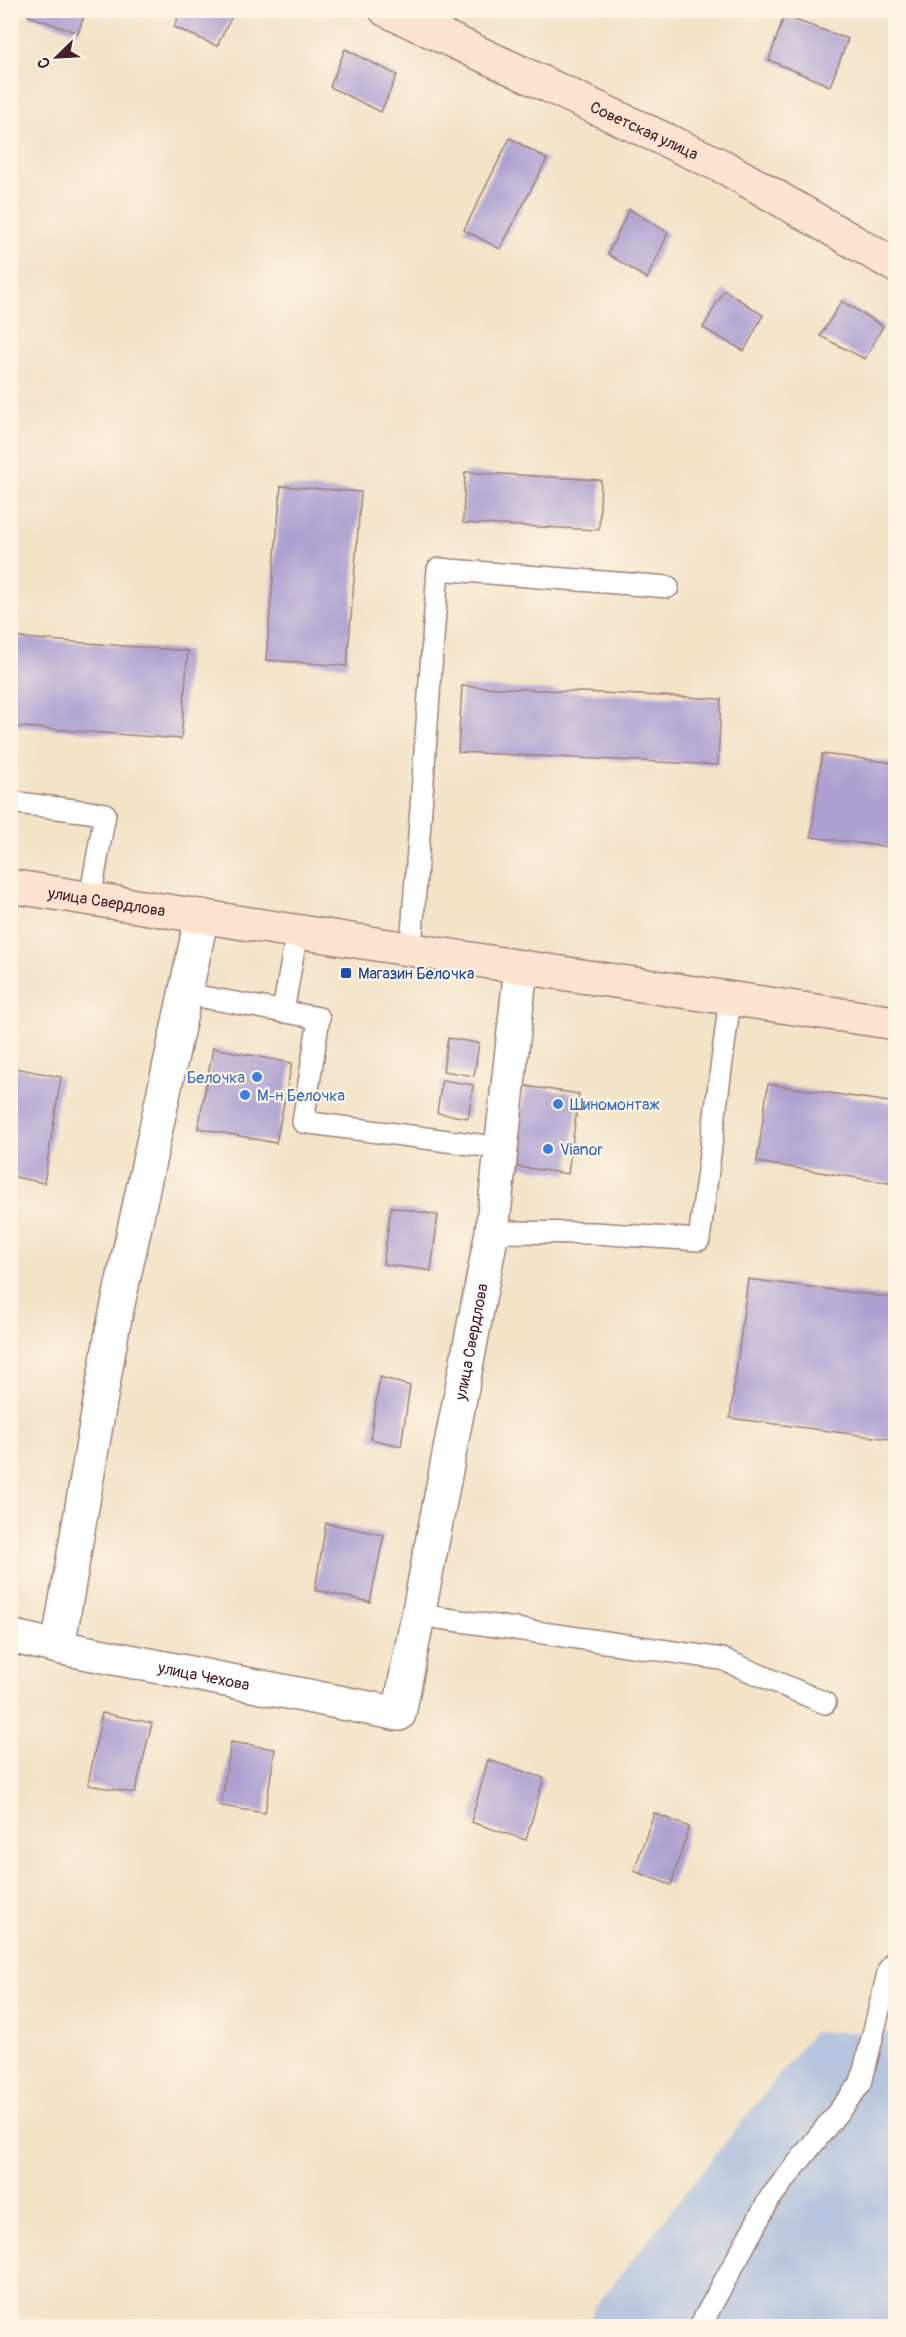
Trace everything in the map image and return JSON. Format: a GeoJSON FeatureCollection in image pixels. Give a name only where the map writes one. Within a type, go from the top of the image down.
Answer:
{"type":"FeatureCollection","features":[{"type":"Feature","properties":{"kind":"main road","name":"Советская улица"},"geometry":{"type":"LineString","coordinates":[[386,10],[726,168],[896,266]]}},
{"type":"Feature","properties":{"kind":"main road","name":"улица Свердлова"},"geometry":{"type":"LineString","coordinates":[[10,886],[521,967],[896,1023]]}},
{"type":"Feature","properties":{"kind":"street"},"geometry":{"type":"LineString","coordinates":[[58,1647],[112,1332],[202,916]]}},
{"type":"Feature","properties":{"kind":"street","name":"улица Свердлова"},"geometry":{"type":"LineString","coordinates":[[399,1714],[492,1232],[521,967]]}},
{"type":"Feature","properties":{"kind":"street","name":"улица Чехова"},"geometry":{"type":"LineString","coordinates":[[10,1636],[399,1714]]}},
{"type":"Feature","properties":{"kind":"lane"},"geometry":{"type":"LineString","coordinates":[[411,948],[438,570],[668,587]]}},
{"type":"Feature","properties":{"kind":"lane"},"geometry":{"type":"LineString","coordinates":[[10,802],[105,814],[90,899]]}},
{"type":"Feature","properties":{"kind":"lane"},"geometry":{"type":"LineString","coordinates":[[283,1012],[297,931]]}},
{"type":"Feature","properties":{"kind":"lane"},"geometry":{"type":"LineString","coordinates":[[186,994],[319,1018],[303,1122],[501,1148]]}},
{"type":"Feature","properties":{"kind":"lane"},"geometry":{"type":"LineString","coordinates":[[492,1232],[594,1233],[699,1240],[730,999]]}},
{"type":"Feature","properties":{"kind":"lane"},"geometry":{"type":"LineString","coordinates":[[419,1614],[722,1659],[825,1703]]}},
{"type":"Feature","properties":{"kind":"lane"},"geometry":{"type":"LineString","coordinates":[[700,2326],[770,2198],[861,2083],[890,1990],[889,1969],[896,1959]]}},
{"type":"Feature","properties":{"kind":"shaded area"},"geometry":{"type":"Polygon","coordinates":[[[813,2032],[895,2032],[895,2326],[588,2326],[594,2308],[813,2032]]]}},
{"type":"Feature","properties":{"kind":"building"},"geometry":{"type":"Polygon","coordinates":[[[31,10],[86,10],[78,33],[29,16],[31,10]]]}},
{"type":"Feature","properties":{"kind":"building"},"geometry":{"type":"Polygon","coordinates":[[[181,10],[235,10],[217,46],[174,27],[181,10]]]}},
{"type":"Feature","properties":{"kind":"building"},"geometry":{"type":"Polygon","coordinates":[[[784,16],[848,39],[830,86],[769,60],[784,16]]]}},
{"type":"Feature","properties":{"kind":"building"},"geometry":{"type":"Polygon","coordinates":[[[345,49],[397,75],[381,112],[330,87],[345,49]]]}},
{"type":"Feature","properties":{"kind":"building"},"geometry":{"type":"Polygon","coordinates":[[[510,138],[547,159],[500,249],[464,230],[510,138]]]}},
{"type":"Feature","properties":{"kind":"building"},"geometry":{"type":"Polygon","coordinates":[[[629,209],[668,233],[647,279],[608,254],[629,209]]]}},
{"type":"Feature","properties":{"kind":"building"},"geometry":{"type":"Polygon","coordinates":[[[724,290],[763,315],[744,351],[703,328],[724,290]]]}},
{"type":"Feature","properties":{"kind":"building"},"geometry":{"type":"Polygon","coordinates":[[[842,301],[883,326],[865,359],[820,336],[842,301]]]}},
{"type":"Feature","properties":{"kind":"building"},"geometry":{"type":"Polygon","coordinates":[[[465,472],[601,480],[599,530],[463,523],[465,472]]]}},
{"type":"Feature","properties":{"kind":"building"},"geometry":{"type":"Polygon","coordinates":[[[281,486],[361,492],[347,666],[266,660],[281,486]]]}},
{"type":"Feature","properties":{"kind":"building"},"geometry":{"type":"Polygon","coordinates":[[[10,637],[188,651],[181,739],[10,726],[10,637]]]}},
{"type":"Feature","properties":{"kind":"building"},"geometry":{"type":"Polygon","coordinates":[[[462,686],[721,699],[718,765],[458,752],[462,686]]]}},
{"type":"Feature","properties":{"kind":"building"},"geometry":{"type":"Polygon","coordinates":[[[822,754],[896,763],[896,848],[811,837],[822,754]]]}},
{"type":"Feature","properties":{"kind":"building"},"geometry":{"type":"Polygon","coordinates":[[[448,1038],[479,1043],[474,1076],[443,1071],[448,1038]]]}},
{"type":"Feature","properties":{"kind":"building","name":"М-н Белочка"},"geometry":{"type":"Polygon","coordinates":[[[213,1048],[292,1063],[276,1143],[198,1128],[213,1048]]]}},
{"type":"Feature","properties":{"kind":"building"},"geometry":{"type":"Polygon","coordinates":[[[10,1067],[61,1077],[44,1183],[10,1176],[10,1067]]]}},
{"type":"Feature","properties":{"kind":"building"},"geometry":{"type":"Polygon","coordinates":[[[442,1080],[473,1085],[468,1118],[437,1113],[442,1080]]]}},
{"type":"Feature","properties":{"kind":"building"},"geometry":{"type":"Polygon","coordinates":[[[768,1084],[896,1103],[896,1184],[757,1162],[768,1084]]]}},
{"type":"Feature","properties":{"kind":"building"},"geometry":{"type":"Polygon","coordinates":[[[525,1086],[579,1094],[568,1174],[514,1166],[525,1086]]]}},
{"type":"Feature","properties":{"kind":"building"},"geometry":{"type":"Polygon","coordinates":[[[391,1207],[438,1215],[431,1271],[383,1264],[391,1207]]]}},
{"type":"Feature","properties":{"kind":"building"},"geometry":{"type":"Polygon","coordinates":[[[748,1279],[896,1298],[896,1440],[730,1418],[748,1279]]]}},
{"type":"Feature","properties":{"kind":"building"},"geometry":{"type":"Polygon","coordinates":[[[380,1377],[410,1386],[401,1446],[370,1439],[380,1377]]]}},
{"type":"Feature","properties":{"kind":"building"},"geometry":{"type":"Polygon","coordinates":[[[326,1523],[384,1535],[370,1602],[315,1590],[326,1523]]]}},
{"type":"Feature","properties":{"kind":"building"},"geometry":{"type":"Polygon","coordinates":[[[102,1713],[152,1723],[135,1793],[88,1785],[102,1713]]]}},
{"type":"Feature","properties":{"kind":"building"},"geometry":{"type":"Polygon","coordinates":[[[231,1742],[275,1749],[265,1813],[221,1806],[231,1742]]]}},
{"type":"Feature","properties":{"kind":"building"},"geometry":{"type":"Polygon","coordinates":[[[488,1760],[544,1778],[526,1840],[471,1822],[488,1760]]]}},
{"type":"Feature","properties":{"kind":"building"},"geometry":{"type":"Polygon","coordinates":[[[654,1813],[689,1827],[671,1885],[634,1871],[654,1813]]]}},
{"type":"Feature","properties":{"kind":"place","name":"Магазин Белочка"},"geometry":{"type":"Point","coordinates":[346,973]}},
{"type":"Feature","properties":{"kind":"place","name":"Белочка"},"geometry":{"type":"Point","coordinates":[257,1077]}},
{"type":"Feature","properties":{"kind":"place","name":"М-н Белочка"},"geometry":{"type":"Point","coordinates":[245,1095]}},
{"type":"Feature","properties":{"kind":"place","name":"Шиномонтаж"},"geometry":{"type":"Point","coordinates":[558,1104]}},
{"type":"Feature","properties":{"kind":"place","name":"Vianor"},"geometry":{"type":"Point","coordinates":[548,1149]}}]}
